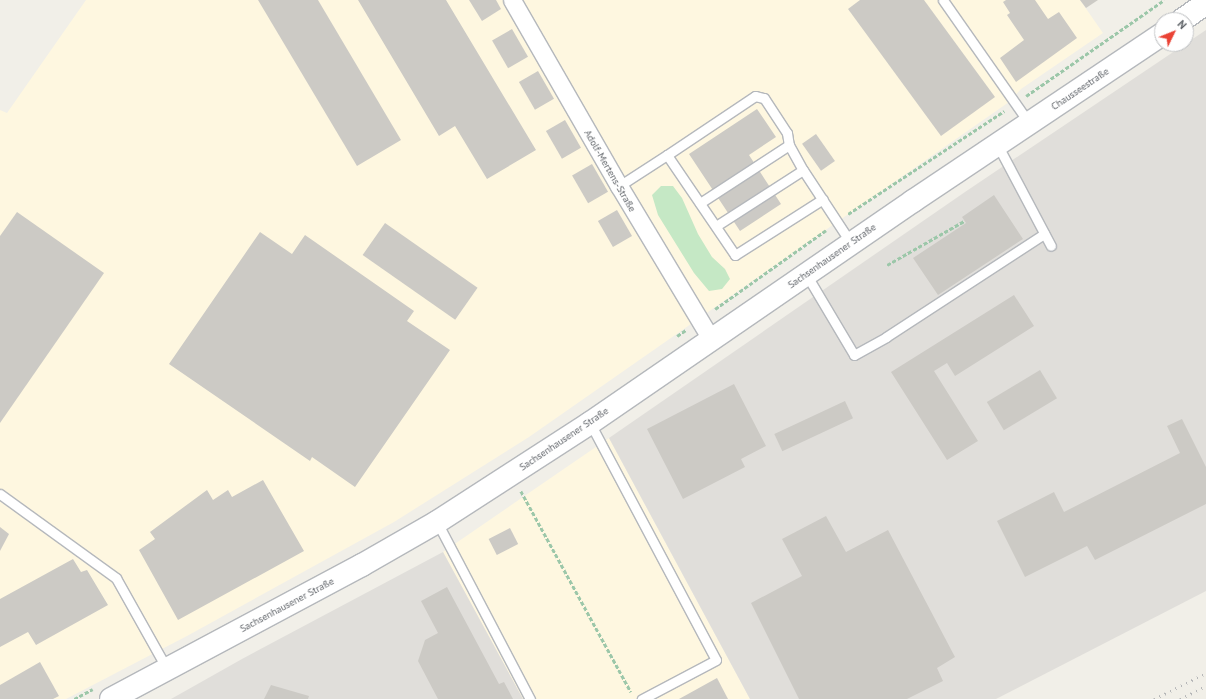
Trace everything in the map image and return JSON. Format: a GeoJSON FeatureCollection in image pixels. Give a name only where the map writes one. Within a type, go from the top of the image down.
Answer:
{"type":"FeatureCollection","features":[{"type":"Feature","properties":{"kind":"main road"},"geometry":{"type":"LineString","coordinates":[[1193,12],[1206,3]]}},
{"type":"Feature","properties":{"kind":"main road","name":"Chausseestraße"},"geometry":{"type":"LineString","coordinates":[[997,144],[1154,39]]}},
{"type":"Feature","properties":{"kind":"main road","name":"Sachsenhausener Straße"},"geometry":{"type":"LineString","coordinates":[[111,699],[362,565],[436,522],[590,423],[997,144]]}},
{"type":"Feature","properties":{"kind":"street","name":"Adolf-Mertens-Straße"},"geometry":{"type":"LineString","coordinates":[[512,0],[619,186],[711,339]]}},
{"type":"Feature","properties":{"kind":"lane"},"geometry":{"type":"LineString","coordinates":[[943,0],[1029,123]]}},
{"type":"Feature","properties":{"kind":"lane"},"geometry":{"type":"LineString","coordinates":[[619,186],[755,96],[764,98],[787,133],[788,145],[851,243]]}},
{"type":"Feature","properties":{"kind":"lane"},"geometry":{"type":"LineString","coordinates":[[997,144],[1051,246]]}},
{"type":"Feature","properties":{"kind":"lane"},"geometry":{"type":"LineString","coordinates":[[700,203],[788,145]]}},
{"type":"Feature","properties":{"kind":"lane"},"geometry":{"type":"LineString","coordinates":[[667,155],[735,255],[823,199]]}},
{"type":"Feature","properties":{"kind":"lane"},"geometry":{"type":"LineString","coordinates":[[716,226],[803,170]]}},
{"type":"Feature","properties":{"kind":"lane"},"geometry":{"type":"LineString","coordinates":[[806,274],[854,355],[886,337],[1044,234]]}},
{"type":"Feature","properties":{"kind":"lane"},"geometry":{"type":"LineString","coordinates":[[590,423],[716,660],[642,699]]}},
{"type":"Feature","properties":{"kind":"lane"},"geometry":{"type":"LineString","coordinates":[[0,494],[116,578],[167,669]]}},
{"type":"Feature","properties":{"kind":"lane"},"geometry":{"type":"LineString","coordinates":[[436,522],[530,699]]}},
{"type":"Feature","properties":{"kind":"path"},"geometry":{"type":"LineString","coordinates":[[673,339],[837,222],[1015,103],[1164,0]]}},
{"type":"Feature","properties":{"kind":"path"},"geometry":{"type":"LineString","coordinates":[[887,265],[964,221]]}},
{"type":"Feature","properties":{"kind":"path"},"geometry":{"type":"LineString","coordinates":[[512,474],[635,699]]}},
{"type":"Feature","properties":{"kind":"shaded area"},"geometry":{"type":"Polygon","coordinates":[[[86,0],[1080,0],[1103,33],[1021,89],[1009,102],[529,437],[394,522],[187,636],[66,699],[0,699],[0,110],[7,113],[86,0]]]}},
{"type":"Feature","properties":{"kind":"shaded area"},"geometry":{"type":"Polygon","coordinates":[[[1206,30],[1206,591],[996,699],[750,699],[609,438],[965,192],[1173,52],[1194,52],[1194,38],[1206,30]]]}},
{"type":"Feature","properties":{"kind":"shaded area"},"geometry":{"type":"Polygon","coordinates":[[[609,438],[750,699],[522,699],[443,552],[609,438]]]}},
{"type":"Feature","properties":{"kind":"shaded area"},"geometry":{"type":"Polygon","coordinates":[[[443,552],[523,699],[171,699],[242,659],[443,552]]]}},
{"type":"Feature","properties":{"kind":"green space"},"geometry":{"type":"Polygon","coordinates":[[[661,186],[673,186],[682,198],[698,234],[712,257],[725,269],[730,279],[722,289],[709,291],[694,273],[658,215],[652,195],[661,186]]]}},
{"type":"Feature","properties":{"kind":"building"},"geometry":{"type":"Polygon","coordinates":[[[258,0],[318,0],[401,140],[357,166],[258,0]]]}},
{"type":"Feature","properties":{"kind":"building"},"geometry":{"type":"Polygon","coordinates":[[[358,0],[446,0],[536,150],[487,179],[455,126],[439,136],[358,0]]]}},
{"type":"Feature","properties":{"kind":"building"},"geometry":{"type":"Polygon","coordinates":[[[469,0],[496,0],[501,9],[482,21],[469,0]]]}},
{"type":"Feature","properties":{"kind":"building"},"geometry":{"type":"Polygon","coordinates":[[[860,0],[924,0],[995,97],[941,136],[848,9],[860,0]]]}},
{"type":"Feature","properties":{"kind":"building"},"geometry":{"type":"Polygon","coordinates":[[[1006,0],[1035,0],[1048,19],[1059,12],[1077,38],[1016,82],[1000,58],[1024,40],[1007,15],[1010,13],[1003,2],[1006,0]]]}},
{"type":"Feature","properties":{"kind":"building"},"geometry":{"type":"Polygon","coordinates":[[[1080,0],[1098,0],[1086,8],[1080,0]]]}},
{"type":"Feature","properties":{"kind":"building"},"geometry":{"type":"Polygon","coordinates":[[[512,29],[528,57],[508,68],[492,40],[512,29]]]}},
{"type":"Feature","properties":{"kind":"building"},"geometry":{"type":"Polygon","coordinates":[[[538,71],[554,99],[535,110],[519,82],[538,71]]]}},
{"type":"Feature","properties":{"kind":"building"},"geometry":{"type":"Polygon","coordinates":[[[757,109],[776,137],[749,155],[781,204],[740,231],[689,154],[757,109]]]}},
{"type":"Feature","properties":{"kind":"building"},"geometry":{"type":"Polygon","coordinates":[[[565,120],[581,148],[562,159],[546,131],[565,120]]]}},
{"type":"Feature","properties":{"kind":"building"},"geometry":{"type":"Polygon","coordinates":[[[816,134],[835,161],[821,171],[802,144],[816,134]]]}},
{"type":"Feature","properties":{"kind":"building"},"geometry":{"type":"Polygon","coordinates":[[[592,164],[608,192],[588,203],[572,176],[592,164]]]}},
{"type":"Feature","properties":{"kind":"building"},"geometry":{"type":"Polygon","coordinates":[[[994,195],[1023,239],[938,295],[913,258],[966,223],[962,217],[994,195]]]}},
{"type":"Feature","properties":{"kind":"building"},"geometry":{"type":"Polygon","coordinates":[[[617,210],[632,236],[613,247],[598,221],[617,210]]]}},
{"type":"Feature","properties":{"kind":"building"},"geometry":{"type":"Polygon","coordinates":[[[17,212],[104,273],[0,423],[0,236],[17,212]]]}},
{"type":"Feature","properties":{"kind":"building"},"geometry":{"type":"Polygon","coordinates":[[[385,223],[478,288],[455,320],[363,255],[385,223]]]}},
{"type":"Feature","properties":{"kind":"building"},"geometry":{"type":"Polygon","coordinates":[[[260,232],[292,254],[305,235],[414,311],[407,321],[450,350],[355,487],[312,457],[310,461],[169,364],[260,232]]]}},
{"type":"Feature","properties":{"kind":"building"},"geometry":{"type":"Polygon","coordinates":[[[1014,295],[1034,326],[955,376],[947,363],[934,371],[978,441],[947,460],[891,372],[1014,295]]]}},
{"type":"Feature","properties":{"kind":"building"},"geometry":{"type":"Polygon","coordinates":[[[1040,370],[1057,398],[1004,430],[987,402],[1040,370]]]}},
{"type":"Feature","properties":{"kind":"building"},"geometry":{"type":"Polygon","coordinates":[[[734,384],[766,446],[741,459],[745,467],[683,499],[647,429],[734,384]]]}},
{"type":"Feature","properties":{"kind":"building"},"geometry":{"type":"Polygon","coordinates":[[[845,401],[853,418],[782,451],[774,434],[845,401]]]}},
{"type":"Feature","properties":{"kind":"building"},"geometry":{"type":"Polygon","coordinates":[[[1182,419],[1206,467],[1206,504],[1095,560],[1087,546],[1025,577],[997,521],[1054,492],[1064,512],[1180,453],[1167,426],[1182,419]]]}},
{"type":"Feature","properties":{"kind":"building"},"geometry":{"type":"Polygon","coordinates":[[[263,480],[304,551],[178,620],[139,550],[155,539],[150,532],[207,490],[213,500],[228,490],[232,497],[263,480]]]}},
{"type":"Feature","properties":{"kind":"building"},"geometry":{"type":"Polygon","coordinates":[[[826,516],[846,552],[888,530],[955,657],[937,668],[943,681],[907,699],[799,699],[751,603],[802,576],[782,539],[826,516]]]}},
{"type":"Feature","properties":{"kind":"building"},"geometry":{"type":"Polygon","coordinates":[[[0,527],[9,534],[0,551],[0,527]]]}},
{"type":"Feature","properties":{"kind":"building"},"geometry":{"type":"Polygon","coordinates":[[[510,528],[518,544],[497,555],[489,539],[510,528]]]}},
{"type":"Feature","properties":{"kind":"building"},"geometry":{"type":"Polygon","coordinates":[[[73,559],[81,572],[87,570],[108,605],[36,645],[28,632],[0,647],[0,599],[73,559]]]}},
{"type":"Feature","properties":{"kind":"building"},"geometry":{"type":"Polygon","coordinates":[[[447,587],[499,684],[504,682],[513,699],[438,699],[418,661],[425,640],[438,633],[421,601],[447,587]]]}},
{"type":"Feature","properties":{"kind":"building"},"geometry":{"type":"Polygon","coordinates":[[[40,662],[59,696],[53,699],[0,699],[0,685],[40,662]]]}},
{"type":"Feature","properties":{"kind":"building"},"geometry":{"type":"Polygon","coordinates":[[[717,678],[728,699],[679,699],[717,678]]]}},
{"type":"Feature","properties":{"kind":"building"},"geometry":{"type":"Polygon","coordinates":[[[271,685],[309,696],[308,699],[264,699],[271,685]]]}},
{"type":"Feature","properties":{"kind":"railway"},"geometry":{"type":"LineString","coordinates":[[1154,699],[1206,673]]}},
{"type":"Feature","properties":{"kind":"railway"},"geometry":{"type":"LineString","coordinates":[[1180,699],[1206,686]]}}]}
